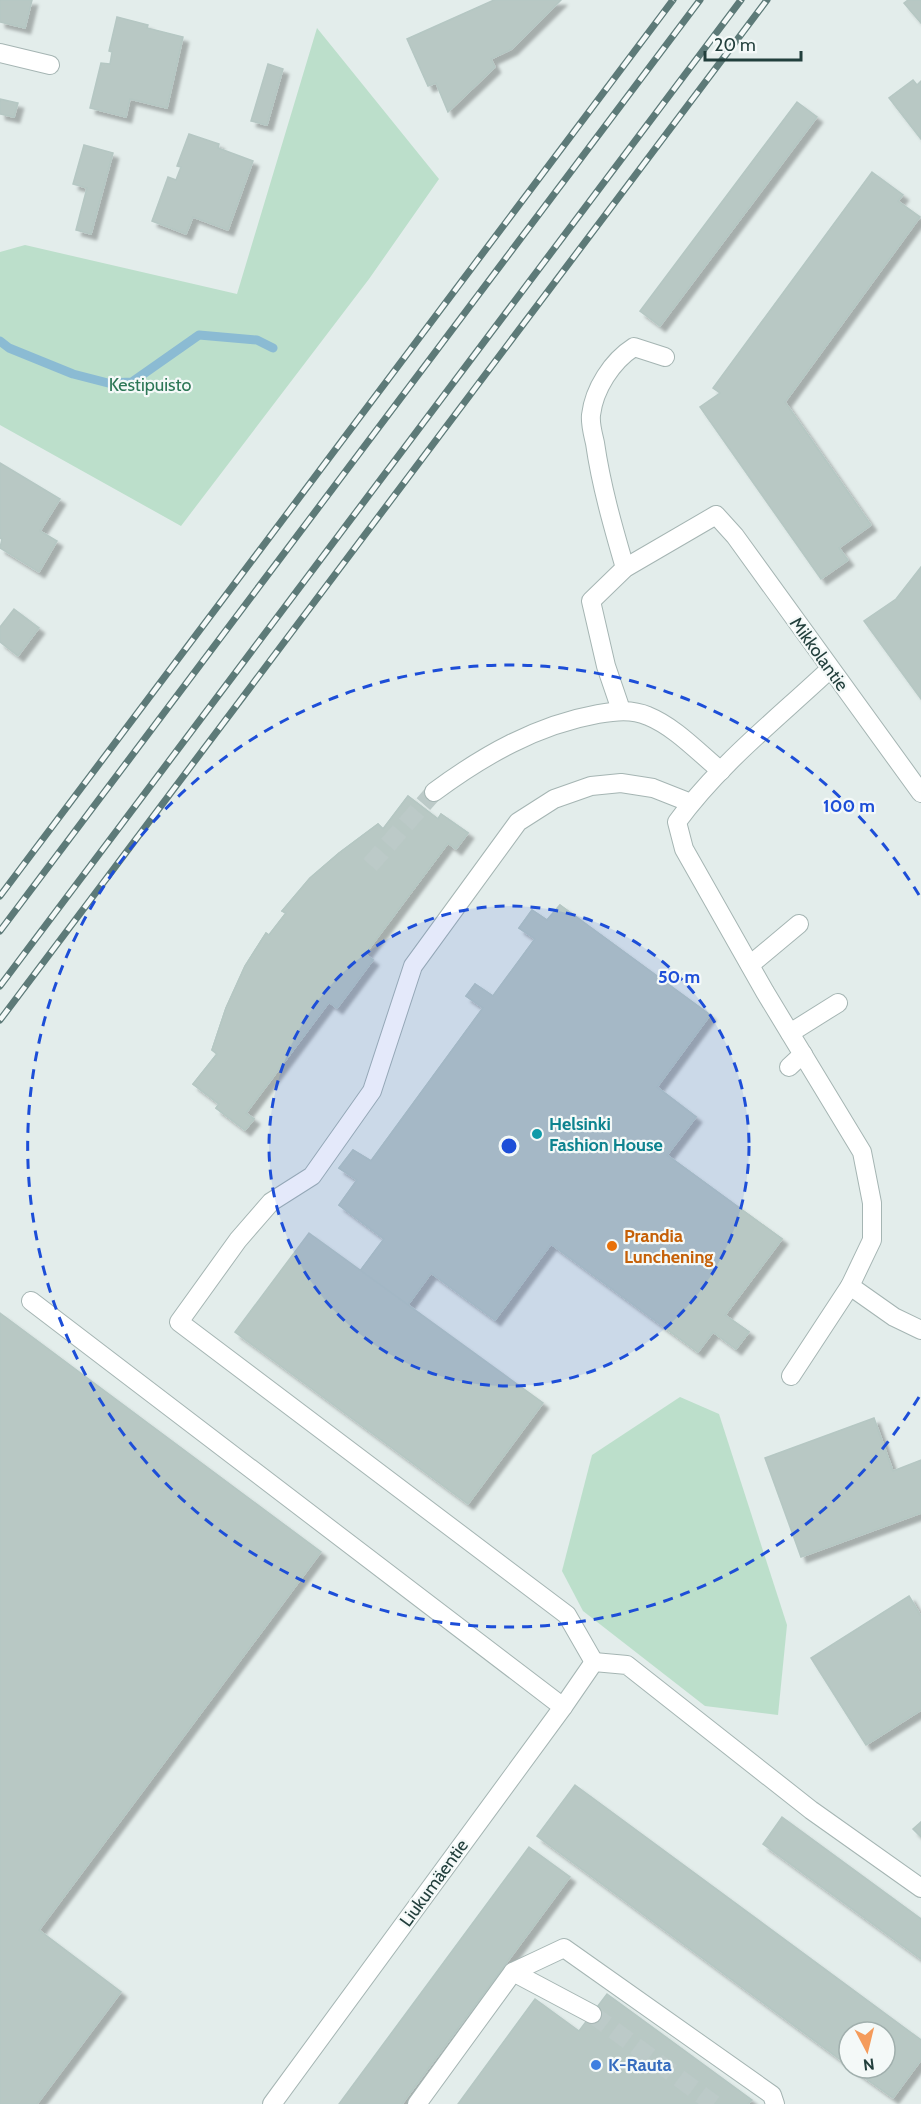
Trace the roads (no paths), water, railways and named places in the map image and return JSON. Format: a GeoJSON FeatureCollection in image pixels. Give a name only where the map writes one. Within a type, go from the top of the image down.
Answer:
{"type":"FeatureCollection","features":[{"type":"Feature","properties":{"kind":"street"},"geometry":{"type":"LineString","coordinates":[[0,53],[50,65]]}},
{"type":"Feature","properties":{"kind":"street"},"geometry":{"type":"LineString","coordinates":[[621,710],[606,666],[591,601],[625,568],[606,500],[591,417],[593,403],[600,386],[624,354],[634,347],[665,357]]}},
{"type":"Feature","properties":{"kind":"street","name":"Mikkolantie"},"geometry":{"type":"LineString","coordinates":[[625,568],[716,515],[735,536],[921,794]]}},
{"type":"Feature","properties":{"kind":"street"},"geometry":{"type":"LineString","coordinates":[[791,1376],[850,1287],[872,1240],[872,1203],[862,1152],[750,965],[684,849],[677,822],[691,803],[721,771],[830,669]]}},
{"type":"Feature","properties":{"kind":"street"},"geometry":{"type":"LineString","coordinates":[[434,792],[470,766],[543,728],[579,717],[621,710],[646,715],[668,727],[721,771]]}},
{"type":"Feature","properties":{"kind":"street"},"geometry":{"type":"LineString","coordinates":[[691,803],[653,788],[621,783],[591,786],[554,799],[518,822],[413,966],[372,1090],[312,1176],[271,1202],[238,1240],[179,1322],[567,1615],[594,1662],[627,1665],[811,1810],[921,1888]]}},
{"type":"Feature","properties":{"kind":"street"},"geometry":{"type":"LineString","coordinates":[[750,965],[800,924]]}},
{"type":"Feature","properties":{"kind":"street"},"geometry":{"type":"LineString","coordinates":[[790,1033],[838,1003]]}},
{"type":"Feature","properties":{"kind":"street"},"geometry":{"type":"LineString","coordinates":[[789,1067],[803,1054]]}},
{"type":"Feature","properties":{"kind":"street"},"geometry":{"type":"LineString","coordinates":[[850,1287],[894,1317],[921,1330]]}},
{"type":"Feature","properties":{"kind":"street"},"geometry":{"type":"LineString","coordinates":[[31,1301],[563,1707]]}},
{"type":"Feature","properties":{"kind":"street","name":"Liukumäentie"},"geometry":{"type":"LineString","coordinates":[[272,2104],[594,1662]]}},
{"type":"Feature","properties":{"kind":"street"},"geometry":{"type":"LineString","coordinates":[[417,2104],[513,1972],[564,1948],[772,2095],[775,2104]]}},
{"type":"Feature","properties":{"kind":"street"},"geometry":{"type":"LineString","coordinates":[[513,1972],[592,2014]]}},
{"type":"Feature","properties":{"kind":"waterway"},"geometry":{"type":"LineString","coordinates":[[0,341],[9,348],[73,374],[108,383],[132,382],[199,335],[257,340],[273,348]]}},
{"type":"Feature","properties":{"kind":"tunnel"},"geometry":{"type":"LineString","coordinates":[[370,865],[434,792]]}},
{"type":"Feature","properties":{"kind":"tunnel"},"geometry":{"type":"LineString","coordinates":[[592,2014],[714,2104]]}},
{"type":"Feature","properties":{"kind":"railway"},"geometry":{"type":"LineString","coordinates":[[0,896],[673,0]]}},
{"type":"Feature","properties":{"kind":"railway"},"geometry":{"type":"LineString","coordinates":[[0,931],[700,0]]}},
{"type":"Feature","properties":{"kind":"railway"},"geometry":{"type":"LineString","coordinates":[[0,986],[741,0]]}},
{"type":"Feature","properties":{"kind":"railway"},"geometry":{"type":"LineString","coordinates":[[0,1020],[767,0]]}},
{"type":"Feature","properties":{"kind":"place","name":"Helsinki Fashion House"},"geometry":{"type":"Point","coordinates":[537,1134]}},
{"type":"Feature","properties":{"kind":"place","name":"Prandia Lunchening"},"geometry":{"type":"Point","coordinates":[612,1246]}},
{"type":"Feature","properties":{"kind":"place","name":"K-Rauta"},"geometry":{"type":"Point","coordinates":[596,2065]}},
{"type":"Feature","properties":{"kind":"park label","name":"Kestipuisto"},"geometry":{"type":"Point","coordinates":[150,385]}}]}
